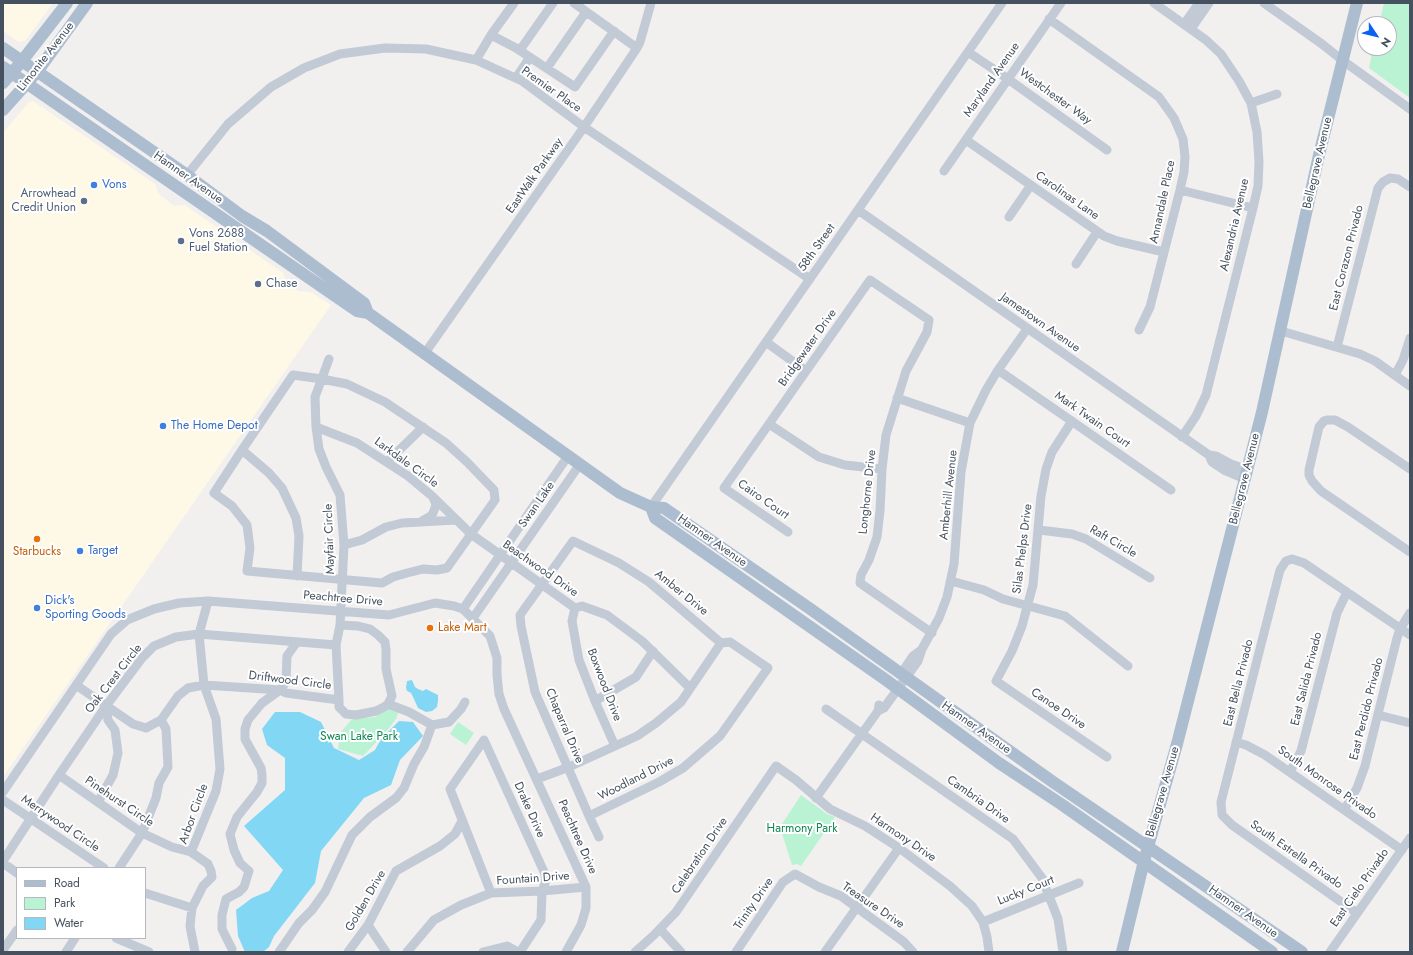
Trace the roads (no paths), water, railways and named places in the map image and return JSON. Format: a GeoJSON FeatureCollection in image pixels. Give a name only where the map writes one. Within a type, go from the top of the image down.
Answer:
{"type":"FeatureCollection","features":[{"type":"Feature","properties":{"kind":"main road","name":"Limonite Avenue"},"geometry":{"type":"LineString","coordinates":[[3,82],[8,70],[22,61],[67,3]]}},
{"type":"Feature","properties":{"kind":"main road","name":"Limonite Avenue"},"geometry":{"type":"LineString","coordinates":[[3,110],[27,84],[88,3]]}},
{"type":"Feature","properties":{"kind":"main road","name":"Bellegrave Avenue"},"geometry":{"type":"LineString","coordinates":[[1122,952],[1144,861],[1177,744],[1246,475],[1281,331],[1319,155],[1357,3]]}},
{"type":"Feature","properties":{"kind":"main road","name":"Hamner Avenue"},"geometry":{"type":"LineString","coordinates":[[3,48],[187,175],[242,216],[267,231],[364,303],[368,313]]}},
{"type":"Feature","properties":{"kind":"main road","name":"Hamner Avenue"},"geometry":{"type":"LineString","coordinates":[[8,70],[357,311],[368,313],[620,492],[651,507],[664,508],[809,608],[1053,782],[1302,952]]}},
{"type":"Feature","properties":{"kind":"main road"},"geometry":{"type":"LineString","coordinates":[[303,273],[313,273],[344,295],[355,297]]}},
{"type":"Feature","properties":{"kind":"main road","name":"Hamner Avenue"},"geometry":{"type":"LineString","coordinates":[[651,507],[655,518],[895,687],[999,763],[1046,793],[1272,952]]}},
{"type":"Feature","properties":{"kind":"street"},"geometry":{"type":"LineString","coordinates":[[476,60],[491,35],[514,3]]}},
{"type":"Feature","properties":{"kind":"street"},"geometry":{"type":"LineString","coordinates":[[520,50],[553,3]]}},
{"type":"Feature","properties":{"kind":"street"},"geometry":{"type":"LineString","coordinates":[[574,3],[637,48]]}},
{"type":"Feature","properties":{"kind":"street","name":"58th Street"},"geometry":{"type":"LineString","coordinates":[[651,507],[1002,3]]}},
{"type":"Feature","properties":{"kind":"street","name":"Maryland Avenue"},"geometry":{"type":"LineString","coordinates":[[944,171],[1061,3]]}},
{"type":"Feature","properties":{"kind":"street","name":"Alexandria Avenue"},"geometry":{"type":"LineString","coordinates":[[1154,3],[1206,40],[1221,54],[1239,81],[1251,103],[1257,132],[1259,162],[1258,186],[1253,208],[1206,395],[1196,416],[1182,437]]}},
{"type":"Feature","properties":{"kind":"street"},"geometry":{"type":"LineString","coordinates":[[1187,26],[1199,3]]}},
{"type":"Feature","properties":{"kind":"street"},"geometry":{"type":"LineString","coordinates":[[1187,26],[1209,3]]}},
{"type":"Feature","properties":{"kind":"street"},"geometry":{"type":"LineString","coordinates":[[1264,3],[1410,109]]}},
{"type":"Feature","properties":{"kind":"street","name":"EastWalk Parkway"},"geometry":{"type":"LineString","coordinates":[[425,353],[584,127],[637,48],[650,4]]}},
{"type":"Feature","properties":{"kind":"street"},"geometry":{"type":"LineString","coordinates":[[547,68],[586,12]]}},
{"type":"Feature","properties":{"kind":"street","name":"Annandale Place"},"geometry":{"type":"LineString","coordinates":[[1049,19],[1151,90],[1165,104],[1174,118],[1179,128],[1185,148],[1184,172],[1180,190],[1150,307],[1139,330]]}},
{"type":"Feature","properties":{"kind":"street"},"geometry":{"type":"LineString","coordinates":[[491,35],[520,50],[575,87],[614,31]]}},
{"type":"Feature","properties":{"kind":"street","name":"Premier Place"},"geometry":{"type":"LineString","coordinates":[[187,175],[228,124],[271,87],[304,68],[340,54],[385,48],[426,49],[476,60],[522,81],[584,127],[810,279]]}},
{"type":"Feature","properties":{"kind":"street","name":"Westchester Way"},"geometry":{"type":"LineString","coordinates":[[968,52],[1107,150]]}},
{"type":"Feature","properties":{"kind":"street"},"geometry":{"type":"LineString","coordinates":[[516,78],[530,57]]}},
{"type":"Feature","properties":{"kind":"street"},"geometry":{"type":"LineString","coordinates":[[1251,103],[1277,94]]}},
{"type":"Feature","properties":{"kind":"street","name":"Carolinas Lane"},"geometry":{"type":"LineString","coordinates":[[966,140],[1097,232],[1117,241],[1164,252]]}},
{"type":"Feature","properties":{"kind":"street","name":"East Corazon Privado"},"geometry":{"type":"LineString","coordinates":[[1337,347],[1380,185],[1387,179],[1398,179],[1410,187]]}},
{"type":"Feature","properties":{"kind":"street"},"geometry":{"type":"LineString","coordinates":[[1009,217],[1031,185]]}},
{"type":"Feature","properties":{"kind":"street"},"geometry":{"type":"LineString","coordinates":[[1180,190],[1253,208]]}},
{"type":"Feature","properties":{"kind":"street","name":"Jamestown Avenue"},"geometry":{"type":"LineString","coordinates":[[858,210],[1182,437],[1209,455],[1216,456],[1231,464],[1246,475]]}},
{"type":"Feature","properties":{"kind":"street"},"geometry":{"type":"LineString","coordinates":[[1076,264],[1097,232]]}},
{"type":"Feature","properties":{"kind":"street","name":"Bridgewater Drive"},"geometry":{"type":"LineString","coordinates":[[724,488],[870,280],[929,320]]}},
{"type":"Feature","properties":{"kind":"street","name":"Longhorne Drive"},"geometry":{"type":"LineString","coordinates":[[929,320],[927,332],[906,371],[886,435],[877,537],[869,560],[861,575],[860,583],[932,633]]}},
{"type":"Feature","properties":{"kind":"street","name":"Amberhill Avenue"},"geometry":{"type":"LineString","coordinates":[[816,798],[878,711],[879,705],[918,661],[922,649],[940,618],[951,581],[957,529],[961,472],[970,423],[977,407],[998,370],[1027,329]]}},
{"type":"Feature","properties":{"kind":"street"},"geometry":{"type":"LineString","coordinates":[[1281,331],[1367,357],[1410,386]]}},
{"type":"Feature","properties":{"kind":"street"},"geometry":{"type":"LineString","coordinates":[[1395,375],[1404,360],[1410,338]]}},
{"type":"Feature","properties":{"kind":"street"},"geometry":{"type":"LineString","coordinates":[[766,342],[806,370]]}},
{"type":"Feature","properties":{"kind":"street","name":"Mayfair Circle"},"geometry":{"type":"LineString","coordinates":[[329,359],[315,397],[316,427],[319,449],[340,495],[344,545],[340,625],[336,645],[339,700]]}},
{"type":"Feature","properties":{"kind":"street","name":"Mark Twain Court"},"geometry":{"type":"LineString","coordinates":[[998,370],[1171,490]]}},
{"type":"Feature","properties":{"kind":"street"},"geometry":{"type":"LineString","coordinates":[[293,375],[347,384],[385,402],[423,427],[446,443],[494,490],[495,500],[446,568],[437,570],[423,569],[412,571],[393,577],[382,583],[247,571],[250,548],[247,524],[232,506],[214,493],[293,375]]}},
{"type":"Feature","properties":{"kind":"street"},"geometry":{"type":"LineString","coordinates":[[897,398],[970,423]]}},
{"type":"Feature","properties":{"kind":"street"},"geometry":{"type":"LineString","coordinates":[[1410,469],[1348,427],[1336,420],[1327,420],[1324,421],[1318,430],[1309,475],[1315,486],[1321,491],[1410,552]]}},
{"type":"Feature","properties":{"kind":"street","name":"Silas Phelps Drive"},"geometry":{"type":"LineString","coordinates":[[996,681],[1012,651],[1022,626],[1033,586],[1041,496],[1046,468],[1052,452],[1072,421]]}},
{"type":"Feature","properties":{"kind":"street"},"geometry":{"type":"LineString","coordinates":[[769,424],[819,457],[845,465],[882,469]]}},
{"type":"Feature","properties":{"kind":"street","name":"Larkdale Circle"},"geometry":{"type":"LineString","coordinates":[[316,427],[357,442],[408,476],[432,496],[471,534]]}},
{"type":"Feature","properties":{"kind":"street"},"geometry":{"type":"LineString","coordinates":[[387,462],[423,427]]}},
{"type":"Feature","properties":{"kind":"street"},"geometry":{"type":"LineString","coordinates":[[242,450],[269,473],[282,488],[296,518],[299,536],[296,576]]}},
{"type":"Feature","properties":{"kind":"street","name":"Swan Lake"},"geometry":{"type":"LineString","coordinates":[[463,609],[568,456]]}},
{"type":"Feature","properties":{"kind":"street","name":"Swan Lake"},"geometry":{"type":"LineString","coordinates":[[473,618],[580,464]]}},
{"type":"Feature","properties":{"kind":"street","name":"Cairo Court"},"geometry":{"type":"LineString","coordinates":[[724,488],[788,532]]}},
{"type":"Feature","properties":{"kind":"street"},"geometry":{"type":"LineString","coordinates":[[422,521],[434,513],[436,505],[432,496]]}},
{"type":"Feature","properties":{"kind":"street"},"geometry":{"type":"LineString","coordinates":[[344,545],[362,540],[386,527],[402,523],[456,520]]}},
{"type":"Feature","properties":{"kind":"street","name":"Raft Circle"},"geometry":{"type":"LineString","coordinates":[[1039,530],[1072,534],[1086,539],[1150,578]]}},
{"type":"Feature","properties":{"kind":"street","name":"Beachwood Drive"},"geometry":{"type":"LineString","coordinates":[[471,534],[574,608],[582,606],[607,615],[653,651],[690,688]]}},
{"type":"Feature","properties":{"kind":"street","name":"Chaparral Drive"},"geometry":{"type":"LineString","coordinates":[[573,541],[520,615],[535,692],[599,837]]}},
{"type":"Feature","properties":{"kind":"street","name":"Amber Drive"},"geometry":{"type":"LineString","coordinates":[[573,541],[619,563],[649,582],[721,643],[730,642],[768,668]]}},
{"type":"Feature","properties":{"kind":"street","name":"East Bella Privado"},"geometry":{"type":"LineString","coordinates":[[1222,815],[1221,802],[1280,570],[1284,563],[1289,559],[1296,559],[1347,592]]}},
{"type":"Feature","properties":{"kind":"street"},"geometry":{"type":"LineString","coordinates":[[951,581],[984,590],[1003,599],[1065,616],[1128,666]]}},
{"type":"Feature","properties":{"kind":"street"},"geometry":{"type":"LineString","coordinates":[[1347,592],[1410,635]]}},
{"type":"Feature","properties":{"kind":"street","name":"East Salida Privado"},"geometry":{"type":"LineString","coordinates":[[1290,772],[1301,751],[1337,613],[1347,592]]}},
{"type":"Feature","properties":{"kind":"street","name":"Peachtree Drive"},"geometry":{"type":"LineString","coordinates":[[3,792],[111,634],[127,620],[154,609],[179,603],[208,601],[389,615],[435,602],[454,606],[463,609],[490,636],[497,658],[496,675],[499,694],[506,713],[586,887],[586,908],[581,925],[566,952]]}},
{"type":"Feature","properties":{"kind":"street","name":"Arbor Circle"},"geometry":{"type":"LineString","coordinates":[[195,952],[190,926],[192,908],[203,886],[212,877],[208,864],[191,852],[216,791],[220,769],[216,719],[204,685],[199,634],[208,601]]}},
{"type":"Feature","properties":{"kind":"street","name":"Boxwood Drive"},"geometry":{"type":"LineString","coordinates":[[574,608],[572,621],[579,660],[594,702],[615,746]]}},
{"type":"Feature","properties":{"kind":"street","name":"East Perdido Privado"},"geometry":{"type":"LineString","coordinates":[[1344,810],[1362,777],[1397,638],[1400,629],[1410,613]]}},
{"type":"Feature","properties":{"kind":"street"},"geometry":{"type":"LineString","coordinates":[[339,700],[339,707],[346,714],[356,715],[376,711],[388,704],[392,696],[392,689],[386,669],[385,642],[370,628],[340,625]]}},
{"type":"Feature","properties":{"kind":"street","name":"Oak Crest Circle"},"geometry":{"type":"LineString","coordinates":[[3,862],[30,818],[106,706],[142,658],[154,646],[176,637],[199,634],[336,645]]}},
{"type":"Feature","properties":{"kind":"street"},"geometry":{"type":"LineString","coordinates":[[231,951],[222,929],[222,915],[226,899],[244,887],[249,871],[240,863],[234,850],[230,834],[237,817],[257,792],[262,783],[261,768],[245,739],[245,729],[248,720],[262,703],[280,690],[286,682],[287,656],[297,642]]}},
{"type":"Feature","properties":{"kind":"street"},"geometry":{"type":"LineString","coordinates":[[537,779],[569,767],[637,736],[656,723],[681,702],[721,643]]}},
{"type":"Feature","properties":{"kind":"street"},"geometry":{"type":"LineString","coordinates":[[594,702],[636,676],[653,651]]}},
{"type":"Feature","properties":{"kind":"street","name":"Woodland Drive"},"geometry":{"type":"LineString","coordinates":[[589,816],[659,782],[683,768],[720,736],[768,668]]}},
{"type":"Feature","properties":{"kind":"street","name":"Canoe Drive"},"geometry":{"type":"LineString","coordinates":[[996,681],[1107,757]]}},
{"type":"Feature","properties":{"kind":"street"},"geometry":{"type":"LineString","coordinates":[[76,685],[132,724],[146,728],[161,720],[166,729],[168,767],[159,783],[156,798],[142,833],[120,867]]}},
{"type":"Feature","properties":{"kind":"street","name":"Driftwood Circle"},"geometry":{"type":"LineString","coordinates":[[161,720],[178,696],[188,688],[204,685],[280,690],[286,693],[339,700]]}},
{"type":"Feature","properties":{"kind":"street"},"geometry":{"type":"LineString","coordinates":[[388,704],[409,712],[432,725],[449,722],[457,714],[465,702]]}},
{"type":"Feature","properties":{"kind":"street"},"geometry":{"type":"LineString","coordinates":[[98,802],[113,774],[118,753],[115,730],[108,720],[106,706]]}},
{"type":"Feature","properties":{"kind":"street","name":"Cambria Drive"},"geometry":{"type":"LineString","coordinates":[[826,709],[1013,839],[1042,878],[1058,918],[1063,952]]}},
{"type":"Feature","properties":{"kind":"street"},"geometry":{"type":"LineString","coordinates":[[1378,715],[1410,723]]}},
{"type":"Feature","properties":{"kind":"street"},"geometry":{"type":"LineString","coordinates":[[279,952],[299,923],[312,910],[325,892],[352,835],[370,817],[396,798],[404,788],[414,764],[424,748],[432,725]]}},
{"type":"Feature","properties":{"kind":"street","name":"Drake Drive"},"geometry":{"type":"LineString","coordinates":[[462,821],[450,789],[484,740],[545,874],[545,883],[542,891],[541,920],[519,952]]}},
{"type":"Feature","properties":{"kind":"street","name":"South Monrose Privado"},"geometry":{"type":"LineString","coordinates":[[1236,742],[1256,749],[1402,850]]}},
{"type":"Feature","properties":{"kind":"street","name":"Harmony Drive"},"geometry":{"type":"LineString","coordinates":[[776,766],[796,780],[830,809],[866,826],[899,848],[950,886],[972,906],[983,922],[989,952]]}},
{"type":"Feature","properties":{"kind":"street","name":"Celebration Drive"},"geometry":{"type":"LineString","coordinates":[[635,952],[676,912],[776,766]]}},
{"type":"Feature","properties":{"kind":"street","name":"Pinehurst Circle"},"geometry":{"type":"LineString","coordinates":[[59,775],[142,833],[172,847],[191,852]]}},
{"type":"Feature","properties":{"kind":"street","name":"Merrywood Circle"},"geometry":{"type":"LineString","coordinates":[[3,800],[103,867]]}},
{"type":"Feature","properties":{"kind":"street","name":"South Estrella Privado"},"geometry":{"type":"LineString","coordinates":[[1222,815],[1232,825],[1357,913]]}},
{"type":"Feature","properties":{"kind":"street"},"geometry":{"type":"LineString","coordinates":[[462,821],[491,893]]}},
{"type":"Feature","properties":{"kind":"street","name":"Golden Drive"},"geometry":{"type":"LineString","coordinates":[[348,952],[368,925],[396,872],[440,846],[455,834],[462,821]]}},
{"type":"Feature","properties":{"kind":"street","name":"East Cielo Privado"},"geometry":{"type":"LineString","coordinates":[[1331,951],[1410,838]]}},
{"type":"Feature","properties":{"kind":"street"},"geometry":{"type":"LineString","coordinates":[[825,952],[899,848]]}},
{"type":"Feature","properties":{"kind":"street"},"geometry":{"type":"LineString","coordinates":[[3,862],[16,872]]}},
{"type":"Feature","properties":{"kind":"street","name":"Treasure Drive"},"geometry":{"type":"LineString","coordinates":[[795,874],[819,888],[841,896],[904,942],[913,952]]}},
{"type":"Feature","properties":{"kind":"street","name":"Trinity Drive"},"geometry":{"type":"LineString","coordinates":[[736,952],[784,882],[795,874]]}},
{"type":"Feature","properties":{"kind":"street","name":"Lucky Court"},"geometry":{"type":"LineString","coordinates":[[983,922],[1079,883]]}},
{"type":"Feature","properties":{"kind":"street","name":"Fountain Drive"},"geometry":{"type":"LineString","coordinates":[[407,952],[434,920],[461,905],[491,893],[542,891],[586,887]]}},
{"type":"Feature","properties":{"kind":"street"},"geometry":{"type":"LineString","coordinates":[[146,893],[192,908]]}},
{"type":"Feature","properties":{"kind":"street"},"geometry":{"type":"LineString","coordinates":[[368,925],[386,952]]}},
{"type":"Feature","properties":{"kind":"street"},"geometry":{"type":"LineString","coordinates":[[660,929],[681,952]]}},
{"type":"Feature","properties":{"kind":"street"},"geometry":{"type":"LineString","coordinates":[[3,950],[16,931]]}},
{"type":"Feature","properties":{"kind":"street"},"geometry":{"type":"LineString","coordinates":[[66,952],[74,939]]}},
{"type":"Feature","properties":{"kind":"street"},"geometry":{"type":"LineString","coordinates":[[118,939],[149,952]]}},
{"type":"Feature","properties":{"kind":"street"},"geometry":{"type":"LineString","coordinates":[[483,952],[507,946],[519,952]]}},
{"type":"Feature","properties":{"kind":"water"},"geometry":{"type":"Polygon","coordinates":[[[412,680],[415,687],[418,689],[423,691],[426,689],[438,695],[437,707],[432,711],[426,712],[418,708],[411,693],[407,691],[407,681],[412,680]]]}},
{"type":"Feature","properties":{"kind":"water"},"geometry":{"type":"Polygon","coordinates":[[[275,712],[300,712],[321,722],[334,748],[359,760],[375,750],[381,739],[399,721],[413,722],[423,736],[400,760],[391,785],[364,798],[321,851],[315,883],[274,936],[269,947],[263,952],[245,952],[238,936],[236,910],[252,898],[269,891],[283,870],[244,826],[285,790],[285,758],[267,745],[262,729],[275,712]]]}},
{"type":"Feature","properties":{"kind":"place","name":"Vons"},"geometry":{"type":"Point","coordinates":[94,185]}},
{"type":"Feature","properties":{"kind":"place","name":"Arrowhead Credit Union"},"geometry":{"type":"Point","coordinates":[84,201]}},
{"type":"Feature","properties":{"kind":"place","name":"Vons 2688 Fuel Station"},"geometry":{"type":"Point","coordinates":[181,241]}},
{"type":"Feature","properties":{"kind":"place","name":"Chase"},"geometry":{"type":"Point","coordinates":[258,284]}},
{"type":"Feature","properties":{"kind":"place","name":"The Home Depot"},"geometry":{"type":"Point","coordinates":[163,426]}},
{"type":"Feature","properties":{"kind":"place","name":"Starbucks"},"geometry":{"type":"Point","coordinates":[37,539]}},
{"type":"Feature","properties":{"kind":"place","name":"Target"},"geometry":{"type":"Point","coordinates":[80,551]}},
{"type":"Feature","properties":{"kind":"place","name":"Dick's Sporting Goods"},"geometry":{"type":"Point","coordinates":[37,608]}},
{"type":"Feature","properties":{"kind":"place","name":"Lake Mart"},"geometry":{"type":"Point","coordinates":[430,628]}},
{"type":"Feature","properties":{"kind":"park label","name":"Swan Lake Park"},"geometry":{"type":"Point","coordinates":[359,737]}},
{"type":"Feature","properties":{"kind":"park label","name":"Harmony Park"},"geometry":{"type":"Point","coordinates":[802,829]}}]}
